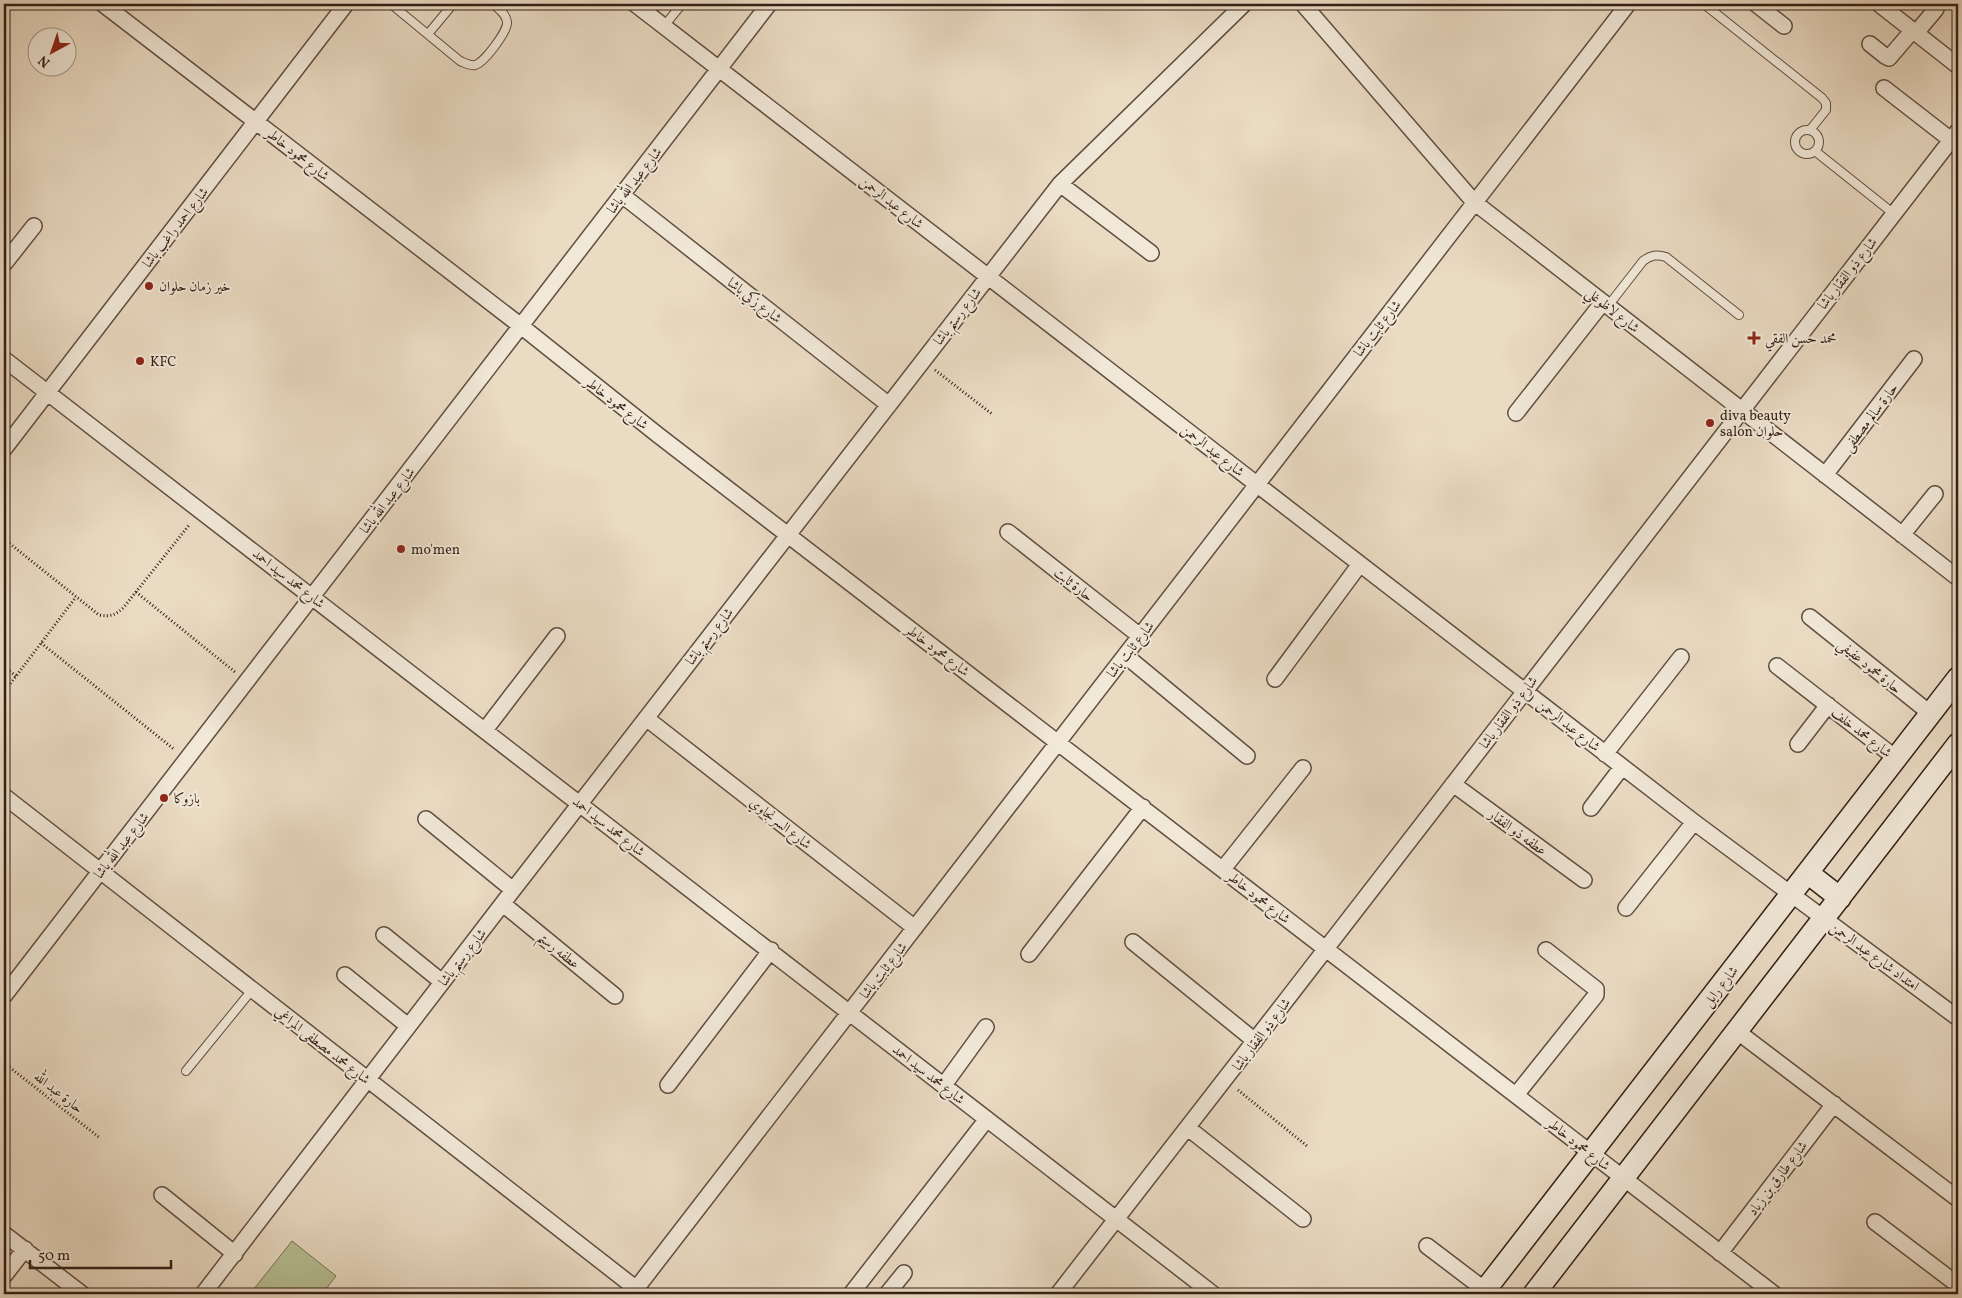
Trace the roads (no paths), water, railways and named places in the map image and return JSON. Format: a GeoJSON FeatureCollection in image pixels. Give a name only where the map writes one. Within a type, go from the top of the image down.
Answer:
{"type":"FeatureCollection","features":[{"type":"Feature","properties":{"kind":"street","name":"شارع محمود خاطر"},"geometry":{"type":"LineString","coordinates":[[103,4],[521,326],[788,535],[1774,1294]]}},
{"type":"Feature","properties":{"kind":"street","name":"شارع احمد راغب باشا"},"geometry":{"type":"LineString","coordinates":[[4,449],[346,4]]}},
{"type":"Feature","properties":{"kind":"street","name":"شارع عبد الرحمن"},"geometry":{"type":"LineString","coordinates":[[635,4],[1605,754],[1791,895]]}},
{"type":"Feature","properties":{"kind":"street","name":"شارع عبد الله باشا"},"geometry":{"type":"LineString","coordinates":[[4,996],[769,4]]}},
{"type":"Feature","properties":{"kind":"street","name":"شارع رستم باشا"},"geometry":{"type":"LineString","coordinates":[[203,1294],[367,1079],[1060,184],[1244,4]]}},
{"type":"Feature","properties":{"kind":"street","name":"شارع لاظوغلي"},"geometry":{"type":"LineString","coordinates":[[1303,4],[1474,202],[1958,578]]}},
{"type":"Feature","properties":{"kind":"street","name":"شارع ثابت باشا"},"geometry":{"type":"LineString","coordinates":[[638,1292],[850,1012],[1628,4]]}},
{"type":"Feature","properties":{"kind":"street"},"geometry":{"type":"LineString","coordinates":[[1756,4],[1784,26]]}},
{"type":"Feature","properties":{"kind":"street"},"geometry":{"type":"LineString","coordinates":[[1879,4],[1958,66]]}},
{"type":"Feature","properties":{"kind":"street"},"geometry":{"type":"LineString","coordinates":[[1870,44],[1885,56],[1892,57],[1936,9]]}},
{"type":"Feature","properties":{"kind":"street"},"geometry":{"type":"LineString","coordinates":[[1884,88],[1954,136]]}},
{"type":"Feature","properties":{"kind":"street","name":"شارع ذو الفقار باشا"},"geometry":{"type":"LineString","coordinates":[[1058,1294],[1226,1080],[1524,691],[1954,136]]}},
{"type":"Feature","properties":{"kind":"street"},"geometry":{"type":"LineString","coordinates":[[1060,184],[1150,253]]}},
{"type":"Feature","properties":{"kind":"street","name":"شارع زكي باشا"},"geometry":{"type":"LineString","coordinates":[[622,195],[889,405]]}},
{"type":"Feature","properties":{"kind":"street"},"geometry":{"type":"LineString","coordinates":[[4,264],[34,226]]}},
{"type":"Feature","properties":{"kind":"street"},"geometry":{"type":"LineString","coordinates":[[1516,413],[1606,304]]}},
{"type":"Feature","properties":{"kind":"street","name":"حارة سالم مصطفى"},"geometry":{"type":"LineString","coordinates":[[1825,475],[1914,358]]}},
{"type":"Feature","properties":{"kind":"street","name":"شارع محمد سيد احمد"},"geometry":{"type":"LineString","coordinates":[[4,359],[771,950],[1213,1294]]}},
{"type":"Feature","properties":{"kind":"street"},"geometry":{"type":"LineString","coordinates":[[1902,535],[1935,494]]}},
{"type":"Feature","properties":{"kind":"street","name":"حارة ثابت"},"geometry":{"type":"LineString","coordinates":[[1008,532],[1140,636]]}},
{"type":"Feature","properties":{"kind":"street"},"geometry":{"type":"LineString","coordinates":[[1275,679],[1360,564]]}},
{"type":"Feature","properties":{"kind":"street","name":"حارة محمود عفيفي"},"geometry":{"type":"LineString","coordinates":[[1810,617],[1931,714]]}},
{"type":"Feature","properties":{"kind":"street"},"geometry":{"type":"LineString","coordinates":[[485,730],[556,636]]}},
{"type":"Feature","properties":{"kind":"street"},"geometry":{"type":"LineString","coordinates":[[1126,656],[1247,756]]}},
{"type":"Feature","properties":{"kind":"street"},"geometry":{"type":"LineString","coordinates":[[1605,754],[1681,657]]}},
{"type":"Feature","properties":{"kind":"street","name":"شارع محمد خلف"},"geometry":{"type":"LineString","coordinates":[[1777,666],[1897,758]]}},
{"type":"Feature","properties":{"kind":"street","name":"شارع رايل"},"geometry":{"type":"LineString","coordinates":[[1484,1292],[1958,678]]}},
{"type":"Feature","properties":{"kind":"street","name":"شارع محمد خلف"},"geometry":{"type":"LineString","coordinates":[[1798,744],[1828,706]]}},
{"type":"Feature","properties":{"kind":"street","name":"شارع السرنجاوي"},"geometry":{"type":"LineString","coordinates":[[646,718],[915,928]]}},
{"type":"Feature","properties":{"kind":"street"},"geometry":{"type":"LineString","coordinates":[[1534,1294],[1738,1032],[1958,744]]}},
{"type":"Feature","properties":{"kind":"street"},"geometry":{"type":"LineString","coordinates":[[1591,808],[1622,766]]}},
{"type":"Feature","properties":{"kind":"street"},"geometry":{"type":"LineString","coordinates":[[1223,869],[1303,768]]}},
{"type":"Feature","properties":{"kind":"street","name":"عطفه ذو الفقار"},"geometry":{"type":"LineString","coordinates":[[1453,784],[1584,880]]}},
{"type":"Feature","properties":{"kind":"street","name":"شارع محمد مصطفى المراغي"},"geometry":{"type":"LineString","coordinates":[[4,796],[638,1292]]}},
{"type":"Feature","properties":{"kind":"street"},"geometry":{"type":"LineString","coordinates":[[1029,954],[1143,807]]}},
{"type":"Feature","properties":{"kind":"street"},"geometry":{"type":"LineString","coordinates":[[426,819],[513,890]]}},
{"type":"Feature","properties":{"kind":"street"},"geometry":{"type":"LineString","coordinates":[[1626,908],[1694,822]]}},
{"type":"Feature","properties":{"kind":"street"},"geometry":{"type":"LineString","coordinates":[[1808,873],[1840,898]]}},
{"type":"Feature","properties":{"kind":"street","name":"امتداد شارع عبد الرحمن"},"geometry":{"type":"LineString","coordinates":[[1791,895],[1958,1018]]}},
{"type":"Feature","properties":{"kind":"street","name":"عطفه رستم"},"geometry":{"type":"LineString","coordinates":[[503,904],[615,996]]}},
{"type":"Feature","properties":{"kind":"street"},"geometry":{"type":"LineString","coordinates":[[384,935],[442,982]]}},
{"type":"Feature","properties":{"kind":"street"},"geometry":{"type":"LineString","coordinates":[[1132,942],[1255,1041]]}},
{"type":"Feature","properties":{"kind":"street"},"geometry":{"type":"LineString","coordinates":[[668,1085],[771,950]]}},
{"type":"Feature","properties":{"kind":"street"},"geometry":{"type":"LineString","coordinates":[[1516,1095],[1596,995],[1596,989],[1546,950]]}},
{"type":"Feature","properties":{"kind":"street"},"geometry":{"type":"LineString","coordinates":[[345,975],[408,1026]]}},
{"type":"Feature","properties":{"kind":"street"},"geometry":{"type":"LineString","coordinates":[[944,1085],[986,1028]]}},
{"type":"Feature","properties":{"kind":"street"},"geometry":{"type":"LineString","coordinates":[[1738,1032],[1958,1199]]}},
{"type":"Feature","properties":{"kind":"street","name":"شارع طارق بن زياد"},"geometry":{"type":"LineString","coordinates":[[1720,1253],[1834,1104]]}},
{"type":"Feature","properties":{"kind":"street"},"geometry":{"type":"LineString","coordinates":[[851,1294],[987,1119]]}},
{"type":"Feature","properties":{"kind":"street"},"geometry":{"type":"LineString","coordinates":[[1188,1128],[1303,1219]]}},
{"type":"Feature","properties":{"kind":"street"},"geometry":{"type":"LineString","coordinates":[[162,1195],[235,1254]]}},
{"type":"Feature","properties":{"kind":"street"},"geometry":{"type":"LineString","coordinates":[[1875,1222],[1955,1286]]}},
{"type":"Feature","properties":{"kind":"street"},"geometry":{"type":"LineString","coordinates":[[4,1234],[82,1294]]}},
{"type":"Feature","properties":{"kind":"street"},"geometry":{"type":"LineString","coordinates":[[1427,1246],[1484,1292]]}},
{"type":"Feature","properties":{"kind":"street"},"geometry":{"type":"LineString","coordinates":[[4,1276],[24,1250]]}},
{"type":"Feature","properties":{"kind":"street"},"geometry":{"type":"LineString","coordinates":[[887,1294],[904,1273]]}},
{"type":"Feature","properties":{"kind":"lane"},"geometry":{"type":"LineString","coordinates":[[391,4],[467,64],[474,65],[481,62],[506,31],[507,23],[504,15],[493,4]]}},
{"type":"Feature","properties":{"kind":"lane"},"geometry":{"type":"LineString","coordinates":[[428,34],[453,4]]}},
{"type":"Feature","properties":{"kind":"lane"},"geometry":{"type":"LineString","coordinates":[[664,26],[682,4]]}},
{"type":"Feature","properties":{"kind":"lane"},"geometry":{"type":"LineString","coordinates":[[1704,4],[1822,98],[1826,103],[1826,110],[1810,130]]}},
{"type":"Feature","properties":{"kind":"lane"},"geometry":{"type":"LineString","coordinates":[[1810,130],[1818,137],[1818,147],[1815,151],[1804,154],[1795,147],[1796,136],[1799,132],[1810,130]]}},
{"type":"Feature","properties":{"kind":"lane"},"geometry":{"type":"LineString","coordinates":[[1815,151],[1894,214]]}},
{"type":"Feature","properties":{"kind":"lane"},"geometry":{"type":"LineString","coordinates":[[1606,304],[1643,261],[1650,256],[1658,254],[1666,257],[1739,314]]}},
{"type":"Feature","properties":{"kind":"lane"},"geometry":{"type":"LineString","coordinates":[[186,1071],[252,990]]}},
{"type":"Feature","properties":{"kind":"place","name":"خير زمان حلوان"},"geometry":{"type":"Point","coordinates":[149,286]}},
{"type":"Feature","properties":{"kind":"place","name":"محمد حسن الفقي"},"geometry":{"type":"Point","coordinates":[1754,338]}},
{"type":"Feature","properties":{"kind":"place","name":"KFC"},"geometry":{"type":"Point","coordinates":[140,361]}},
{"type":"Feature","properties":{"kind":"place","name":"diva beauty salon حلوان"},"geometry":{"type":"Point","coordinates":[1710,423]}},
{"type":"Feature","properties":{"kind":"place","name":"mo'men"},"geometry":{"type":"Point","coordinates":[401,549]}},
{"type":"Feature","properties":{"kind":"place","name":"بازوكا"},"geometry":{"type":"Point","coordinates":[164,798]}}]}
